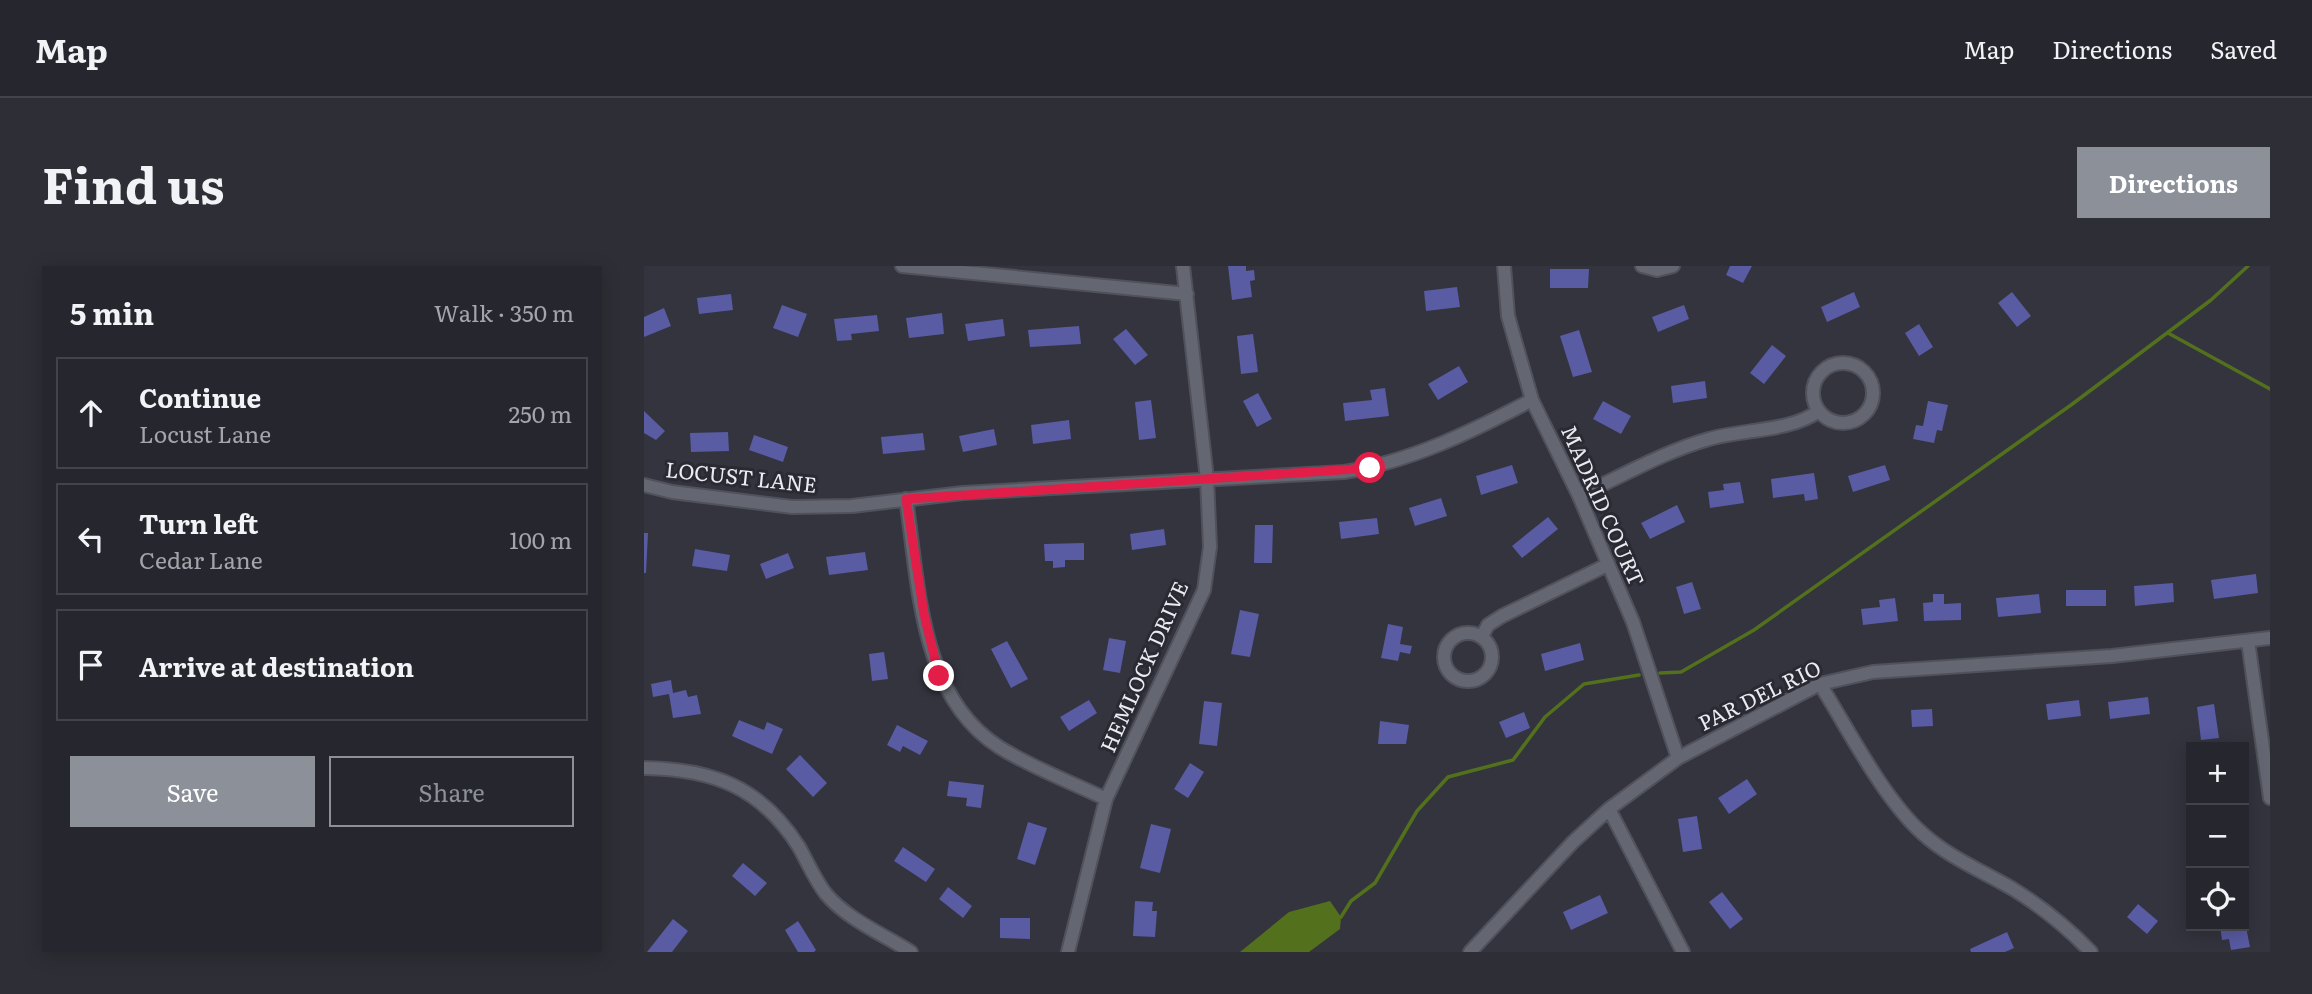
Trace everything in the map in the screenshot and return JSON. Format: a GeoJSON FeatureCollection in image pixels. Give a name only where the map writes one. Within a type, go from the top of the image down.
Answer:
{"type":"FeatureCollection","features":[{"type":"Feature","properties":{"kind":"street"},"geometry":{"type":"LineString","coordinates":[[902,266],[1187,294]]}},
{"type":"Feature","properties":{"kind":"street","name":"HEMLOCK DRIVE"},"geometry":{"type":"LineString","coordinates":[[1068,952],[1106,799],[1204,590],[1210,547],[1207,479],[1183,266]]}},
{"type":"Feature","properties":{"kind":"street","name":"MADRID COURT"},"geometry":{"type":"LineString","coordinates":[[1504,266],[1508,316],[1532,400],[1579,496],[1633,622],[1678,758]]}},
{"type":"Feature","properties":{"kind":"street"},"geometry":{"type":"LineString","coordinates":[[1643,266],[1657,270],[1673,266]]}},
{"type":"Feature","properties":{"kind":"street"},"geometry":{"type":"LineString","coordinates":[[1843,363],[1858,367],[1868,377],[1873,397],[1863,415],[1844,423],[1830,420],[1819,411],[1813,390],[1823,371],[1843,363]]}},
{"type":"Feature","properties":{"kind":"street","name":"LOCUST LANE"},"geometry":{"type":"LineString","coordinates":[[644,485],[672,492],[792,507],[852,506],[906,499],[1370,468],[1397,461],[1488,423],[1532,400]]}},
{"type":"Feature","properties":{"kind":"street"},"geometry":{"type":"LineString","coordinates":[[1579,496],[1677,450],[1709,439],[1804,421],[1819,411]]}},
{"type":"Feature","properties":{"kind":"street"},"geometry":{"type":"LineString","coordinates":[[906,499],[924,614],[939,676],[945,689],[982,733],[999,747],[1106,799]]}},
{"type":"Feature","properties":{"kind":"street"},"geometry":{"type":"LineString","coordinates":[[1482,636],[1488,625],[1502,616],[1607,565]]}},
{"type":"Feature","properties":{"kind":"street","name":"PAR DEL RIO"},"geometry":{"type":"LineString","coordinates":[[1470,952],[1573,842],[1609,809],[1678,758],[1820,684],[1873,672],[2112,656],[2270,638]]}},
{"type":"Feature","properties":{"kind":"street"},"geometry":{"type":"LineString","coordinates":[[2248,641],[2270,798]]}},
{"type":"Feature","properties":{"kind":"street"},"geometry":{"type":"LineString","coordinates":[[1820,684],[1900,809],[1921,832],[1942,849],[2039,906],[2091,952]]}},
{"type":"Feature","properties":{"kind":"street"},"geometry":{"type":"LineString","coordinates":[[644,768],[682,768],[708,774],[752,795],[782,823],[833,901],[911,952]]}},
{"type":"Feature","properties":{"kind":"street"},"geometry":{"type":"LineString","coordinates":[[1609,809],[1683,952]]}},
{"type":"Feature","properties":{"kind":"shaded area"},"geometry":{"type":"Polygon","coordinates":[[[1330,901],[1341,917],[1340,929],[1309,952],[1240,952],[1289,912],[1330,901]]]}},
{"type":"Feature","properties":{"kind":"building"},"geometry":{"type":"Polygon","coordinates":[[[1228,266],[1246,266],[1246,271],[1254,270],[1255,280],[1250,281],[1252,297],[1232,300],[1228,266]]]}},
{"type":"Feature","properties":{"kind":"building"},"geometry":{"type":"Polygon","coordinates":[[[1730,266],[1752,266],[1743,283],[1726,275],[1730,266]]]}},
{"type":"Feature","properties":{"kind":"building"},"geometry":{"type":"Polygon","coordinates":[[[1550,269],[1589,269],[1588,288],[1550,288],[1550,269]]]}},
{"type":"Feature","properties":{"kind":"building"},"geometry":{"type":"Polygon","coordinates":[[[1457,287],[1460,307],[1426,311],[1424,291],[1457,287]]]}},
{"type":"Feature","properties":{"kind":"building"},"geometry":{"type":"Polygon","coordinates":[[[1854,292],[1860,307],[1827,322],[1821,307],[1854,292]]]}},
{"type":"Feature","properties":{"kind":"building"},"geometry":{"type":"Polygon","coordinates":[[[2012,292],[2031,316],[2017,327],[1998,303],[2012,292]]]}},
{"type":"Feature","properties":{"kind":"building"},"geometry":{"type":"Polygon","coordinates":[[[731,294],[733,310],[699,314],[697,298],[731,294]]]}},
{"type":"Feature","properties":{"kind":"building"},"geometry":{"type":"Polygon","coordinates":[[[782,305],[807,314],[798,337],[773,328],[782,305]]]}},
{"type":"Feature","properties":{"kind":"building"},"geometry":{"type":"Polygon","coordinates":[[[1684,305],[1689,319],[1658,332],[1652,317],[1684,305]]]}},
{"type":"Feature","properties":{"kind":"building"},"geometry":{"type":"Polygon","coordinates":[[[664,308],[671,326],[644,337],[644,317],[664,308]]]}},
{"type":"Feature","properties":{"kind":"building"},"geometry":{"type":"Polygon","coordinates":[[[942,313],[944,334],[909,338],[906,318],[942,313]]]}},
{"type":"Feature","properties":{"kind":"building"},"geometry":{"type":"Polygon","coordinates":[[[877,315],[879,331],[851,334],[852,340],[837,341],[834,319],[877,315]]]}},
{"type":"Feature","properties":{"kind":"building"},"geometry":{"type":"Polygon","coordinates":[[[1003,319],[1005,336],[968,341],[965,324],[1003,319]]]}},
{"type":"Feature","properties":{"kind":"building"},"geometry":{"type":"Polygon","coordinates":[[[1919,324],[1933,347],[1919,356],[1905,333],[1919,324]]]}},
{"type":"Feature","properties":{"kind":"building"},"geometry":{"type":"Polygon","coordinates":[[[1079,326],[1081,344],[1030,347],[1028,330],[1079,326]]]}},
{"type":"Feature","properties":{"kind":"building"},"geometry":{"type":"Polygon","coordinates":[[[1126,329],[1148,355],[1135,365],[1113,339],[1126,329]]]}},
{"type":"Feature","properties":{"kind":"building"},"geometry":{"type":"Polygon","coordinates":[[[1579,330],[1592,372],[1573,377],[1560,336],[1579,330]]]}},
{"type":"Feature","properties":{"kind":"building"},"geometry":{"type":"Polygon","coordinates":[[[1253,334],[1258,372],[1241,374],[1237,336],[1253,334]]]}},
{"type":"Feature","properties":{"kind":"building"},"geometry":{"type":"Polygon","coordinates":[[[1772,345],[1786,356],[1764,384],[1750,373],[1772,345]]]}},
{"type":"Feature","properties":{"kind":"building"},"geometry":{"type":"Polygon","coordinates":[[[1459,366],[1468,382],[1438,400],[1428,384],[1459,366]]]}},
{"type":"Feature","properties":{"kind":"building"},"geometry":{"type":"Polygon","coordinates":[[[1705,381],[1707,398],[1673,403],[1671,386],[1705,381]]]}},
{"type":"Feature","properties":{"kind":"building"},"geometry":{"type":"Polygon","coordinates":[[[1385,388],[1389,416],[1345,421],[1343,403],[1372,400],[1370,390],[1385,388]]]}},
{"type":"Feature","properties":{"kind":"building"},"geometry":{"type":"Polygon","coordinates":[[[1258,393],[1272,419],[1257,427],[1243,401],[1258,393]]]}},
{"type":"Feature","properties":{"kind":"building"},"geometry":{"type":"Polygon","coordinates":[[[1151,400],[1156,438],[1139,440],[1135,402],[1151,400]]]}},
{"type":"Feature","properties":{"kind":"building"},"geometry":{"type":"Polygon","coordinates":[[[1603,401],[1631,416],[1621,434],[1593,419],[1603,401]]]}},
{"type":"Feature","properties":{"kind":"building"},"geometry":{"type":"Polygon","coordinates":[[[1928,401],[1948,405],[1942,431],[1937,430],[1934,443],[1913,439],[1916,425],[1923,426],[1928,401]]]}},
{"type":"Feature","properties":{"kind":"building"},"geometry":{"type":"Polygon","coordinates":[[[644,411],[665,431],[656,440],[644,433],[644,411]]]}},
{"type":"Feature","properties":{"kind":"building"},"geometry":{"type":"Polygon","coordinates":[[[1069,420],[1071,439],[1033,444],[1031,425],[1069,420]]]}},
{"type":"Feature","properties":{"kind":"building"},"geometry":{"type":"Polygon","coordinates":[[[994,429],[997,445],[963,452],[959,436],[994,429]]]}},
{"type":"Feature","properties":{"kind":"building"},"geometry":{"type":"Polygon","coordinates":[[[728,432],[729,451],[691,452],[690,433],[728,432]]]}},
{"type":"Feature","properties":{"kind":"building"},"geometry":{"type":"Polygon","coordinates":[[[923,433],[925,450],[883,454],[881,437],[923,433]]]}},
{"type":"Feature","properties":{"kind":"building"},"geometry":{"type":"Polygon","coordinates":[[[754,435],[788,447],[783,462],[749,450],[754,435]]]}},
{"type":"Feature","properties":{"kind":"building"},"geometry":{"type":"Polygon","coordinates":[[[1512,465],[1518,483],[1481,495],[1476,476],[1512,465]]]}},
{"type":"Feature","properties":{"kind":"building"},"geometry":{"type":"Polygon","coordinates":[[[1885,465],[1890,480],[1853,492],[1848,476],[1885,465]]]}},
{"type":"Feature","properties":{"kind":"building"},"geometry":{"type":"Polygon","coordinates":[[[1814,473],[1818,499],[1805,501],[1804,494],[1773,498],[1771,479],[1814,473]]]}},
{"type":"Feature","properties":{"kind":"building"},"geometry":{"type":"Polygon","coordinates":[[[1740,482],[1744,503],[1710,508],[1708,492],[1724,490],[1723,484],[1740,482]]]}},
{"type":"Feature","properties":{"kind":"building"},"geometry":{"type":"Polygon","coordinates":[[[1441,498],[1447,516],[1415,526],[1409,508],[1441,498]]]}},
{"type":"Feature","properties":{"kind":"building"},"geometry":{"type":"Polygon","coordinates":[[[1677,505],[1685,522],[1650,539],[1641,523],[1677,505]]]}},
{"type":"Feature","properties":{"kind":"building"},"geometry":{"type":"Polygon","coordinates":[[[1548,517],[1558,529],[1522,558],[1512,546],[1548,517]]]}},
{"type":"Feature","properties":{"kind":"building"},"geometry":{"type":"Polygon","coordinates":[[[1377,518],[1379,534],[1341,539],[1339,522],[1377,518]]]}},
{"type":"Feature","properties":{"kind":"building"},"geometry":{"type":"Polygon","coordinates":[[[1255,525],[1273,525],[1272,563],[1254,563],[1255,525]]]}},
{"type":"Feature","properties":{"kind":"building"},"geometry":{"type":"Polygon","coordinates":[[[1164,529],[1166,545],[1132,550],[1130,534],[1164,529]]]}},
{"type":"Feature","properties":{"kind":"building"},"geometry":{"type":"Polygon","coordinates":[[[644,533],[648,533],[646,573],[644,573],[644,533]]]}},
{"type":"Feature","properties":{"kind":"building"},"geometry":{"type":"Polygon","coordinates":[[[1084,543],[1084,560],[1065,560],[1065,567],[1053,568],[1053,561],[1045,561],[1044,544],[1084,543]]]}},
{"type":"Feature","properties":{"kind":"building"},"geometry":{"type":"Polygon","coordinates":[[[695,549],[730,555],[727,571],[692,566],[695,549]]]}},
{"type":"Feature","properties":{"kind":"building"},"geometry":{"type":"Polygon","coordinates":[[[865,552],[868,570],[829,575],[826,557],[865,552]]]}},
{"type":"Feature","properties":{"kind":"building"},"geometry":{"type":"Polygon","coordinates":[[[788,553],[794,568],[766,579],[760,564],[788,553]]]}},
{"type":"Feature","properties":{"kind":"building"},"geometry":{"type":"Polygon","coordinates":[[[2256,574],[2258,593],[2214,599],[2211,580],[2256,574]]]}},
{"type":"Feature","properties":{"kind":"building"},"geometry":{"type":"Polygon","coordinates":[[[1692,582],[1701,609],[1684,614],[1676,587],[1692,582]]]}},
{"type":"Feature","properties":{"kind":"building"},"geometry":{"type":"Polygon","coordinates":[[[2173,583],[2174,602],[2135,606],[2134,586],[2173,583]]]}},
{"type":"Feature","properties":{"kind":"building"},"geometry":{"type":"Polygon","coordinates":[[[2066,590],[2106,590],[2106,606],[2066,606],[2066,590]]]}},
{"type":"Feature","properties":{"kind":"building"},"geometry":{"type":"Polygon","coordinates":[[[1933,594],[1944,594],[1944,604],[1961,603],[1961,620],[1924,621],[1923,603],[1933,602],[1933,594]]]}},
{"type":"Feature","properties":{"kind":"building"},"geometry":{"type":"Polygon","coordinates":[[[2039,594],[2041,613],[1998,617],[1996,598],[2039,594]]]}},
{"type":"Feature","properties":{"kind":"building"},"geometry":{"type":"Polygon","coordinates":[[[1895,598],[1898,621],[1863,625],[1861,609],[1880,607],[1879,600],[1895,598]]]}},
{"type":"Feature","properties":{"kind":"building"},"geometry":{"type":"Polygon","coordinates":[[[1240,610],[1259,614],[1250,657],[1231,654],[1240,610]]]}},
{"type":"Feature","properties":{"kind":"building"},"geometry":{"type":"Polygon","coordinates":[[[1388,624],[1403,627],[1400,644],[1412,646],[1410,654],[1400,652],[1398,661],[1381,658],[1388,624]]]}},
{"type":"Feature","properties":{"kind":"building"},"geometry":{"type":"Polygon","coordinates":[[[1109,638],[1126,641],[1120,673],[1103,670],[1109,638]]]}},
{"type":"Feature","properties":{"kind":"building"},"geometry":{"type":"Polygon","coordinates":[[[1007,641],[1028,679],[1011,688],[991,649],[1007,641]]]}},
{"type":"Feature","properties":{"kind":"building"},"geometry":{"type":"Polygon","coordinates":[[[1580,643],[1584,660],[1545,671],[1541,654],[1580,643]]]}},
{"type":"Feature","properties":{"kind":"building"},"geometry":{"type":"Polygon","coordinates":[[[884,652],[888,679],[872,681],[869,654],[884,652]]]}},
{"type":"Feature","properties":{"kind":"building"},"geometry":{"type":"Polygon","coordinates":[[[671,680],[673,693],[686,690],[688,697],[697,695],[701,714],[673,718],[669,694],[653,697],[651,684],[671,680]]]}},
{"type":"Feature","properties":{"kind":"building"},"geometry":{"type":"Polygon","coordinates":[[[2148,697],[2150,714],[2110,719],[2108,702],[2148,697]]]}},
{"type":"Feature","properties":{"kind":"building"},"geometry":{"type":"Polygon","coordinates":[[[1089,700],[1097,713],[1069,731],[1060,717],[1089,700]]]}},
{"type":"Feature","properties":{"kind":"building"},"geometry":{"type":"Polygon","coordinates":[[[2079,700],[2081,716],[2048,720],[2046,704],[2079,700]]]}},
{"type":"Feature","properties":{"kind":"building"},"geometry":{"type":"Polygon","coordinates":[[[1204,701],[1222,703],[1217,746],[1199,744],[1204,701]]]}},
{"type":"Feature","properties":{"kind":"building"},"geometry":{"type":"Polygon","coordinates":[[[2214,704],[2219,738],[2201,740],[2197,707],[2214,704]]]}},
{"type":"Feature","properties":{"kind":"building"},"geometry":{"type":"Polygon","coordinates":[[[1932,709],[1933,726],[1912,727],[1911,710],[1932,709]]]}},
{"type":"Feature","properties":{"kind":"building"},"geometry":{"type":"Polygon","coordinates":[[[1524,712],[1530,728],[1506,738],[1499,722],[1524,712]]]}},
{"type":"Feature","properties":{"kind":"building"},"geometry":{"type":"Polygon","coordinates":[[[739,720],[764,730],[767,722],[783,729],[772,754],[732,736],[739,720]]]}},
{"type":"Feature","properties":{"kind":"building"},"geometry":{"type":"Polygon","coordinates":[[[1380,721],[1409,725],[1406,744],[1378,744],[1380,721]]]}},
{"type":"Feature","properties":{"kind":"building"},"geometry":{"type":"Polygon","coordinates":[[[897,725],[928,741],[920,755],[903,746],[900,752],[887,745],[897,725]]]}},
{"type":"Feature","properties":{"kind":"building"},"geometry":{"type":"Polygon","coordinates":[[[800,755],[827,783],[813,797],[786,769],[800,755]]]}},
{"type":"Feature","properties":{"kind":"building"},"geometry":{"type":"Polygon","coordinates":[[[1190,763],[1204,772],[1188,798],[1174,789],[1190,763]]]}},
{"type":"Feature","properties":{"kind":"building"},"geometry":{"type":"Polygon","coordinates":[[[1747,779],[1757,794],[1729,814],[1718,798],[1747,779]]]}},
{"type":"Feature","properties":{"kind":"building"},"geometry":{"type":"Polygon","coordinates":[[[949,781],[984,785],[981,808],[966,806],[967,798],[947,796],[949,781]]]}},
{"type":"Feature","properties":{"kind":"building"},"geometry":{"type":"Polygon","coordinates":[[[1697,816],[1702,849],[1683,852],[1678,819],[1697,816]]]}},
{"type":"Feature","properties":{"kind":"building"},"geometry":{"type":"Polygon","coordinates":[[[1028,822],[1047,828],[1035,865],[1017,859],[1028,822]]]}},
{"type":"Feature","properties":{"kind":"building"},"geometry":{"type":"Polygon","coordinates":[[[1151,824],[1171,829],[1160,873],[1140,868],[1151,824]]]}},
{"type":"Feature","properties":{"kind":"building"},"geometry":{"type":"Polygon","coordinates":[[[903,847],[935,869],[926,882],[894,861],[903,847]]]}},
{"type":"Feature","properties":{"kind":"building"},"geometry":{"type":"Polygon","coordinates":[[[743,863],[767,883],[755,896],[732,876],[743,863]]]}},
{"type":"Feature","properties":{"kind":"building"},"geometry":{"type":"Polygon","coordinates":[[[948,887],[972,906],[963,918],[939,899],[948,887]]]}},
{"type":"Feature","properties":{"kind":"building"},"geometry":{"type":"Polygon","coordinates":[[[1722,892],[1743,919],[1730,929],[1709,902],[1722,892]]]}},
{"type":"Feature","properties":{"kind":"building"},"geometry":{"type":"Polygon","coordinates":[[[1600,895],[1608,913],[1571,930],[1563,912],[1600,895]]]}},
{"type":"Feature","properties":{"kind":"building"},"geometry":{"type":"Polygon","coordinates":[[[1135,901],[1153,902],[1152,911],[1157,911],[1155,937],[1133,936],[1135,901]]]}},
{"type":"Feature","properties":{"kind":"building"},"geometry":{"type":"Polygon","coordinates":[[[2138,904],[2158,921],[2147,934],[2127,917],[2138,904]]]}},
{"type":"Feature","properties":{"kind":"building"},"geometry":{"type":"Polygon","coordinates":[[[1000,918],[1030,918],[1030,939],[1000,938],[1000,918]]]}},
{"type":"Feature","properties":{"kind":"building"},"geometry":{"type":"Polygon","coordinates":[[[673,919],[688,931],[672,952],[647,952],[673,919]]]}},
{"type":"Feature","properties":{"kind":"building"},"geometry":{"type":"Polygon","coordinates":[[[798,921],[816,950],[814,952],[798,952],[785,930],[798,921]]]}},
{"type":"Feature","properties":{"kind":"building"},"geometry":{"type":"Polygon","coordinates":[[[2221,931],[2247,931],[2250,947],[2231,950],[2229,939],[2222,940],[2221,931]]]}},
{"type":"Feature","properties":{"kind":"building"},"geometry":{"type":"Polygon","coordinates":[[[2007,932],[2014,948],[2005,952],[1971,952],[1970,949],[2007,932]]]}},
{"type":"Feature","properties":{"kind":"waterway"},"geometry":{"type":"LineString","coordinates":[[1660,673],[1681,672],[1754,630],[2071,405],[2211,300],[2248,266]]}},
{"type":"Feature","properties":{"kind":"waterway"},"geometry":{"type":"LineString","coordinates":[[2168,333],[2270,389]]}},
{"type":"Feature","properties":{"kind":"waterway"},"geometry":{"type":"LineString","coordinates":[[1341,917],[1351,901],[1375,883],[1417,811],[1448,777],[1513,760],[1545,717],[1584,684],[1639,675]]}},
{"type":"Feature","properties":{"kind":"route"},"geometry":{"type":"LineString","coordinates":[[939,676],[924,614],[906,499],[963,493],[1344,472],[1370,468]]}}]}
